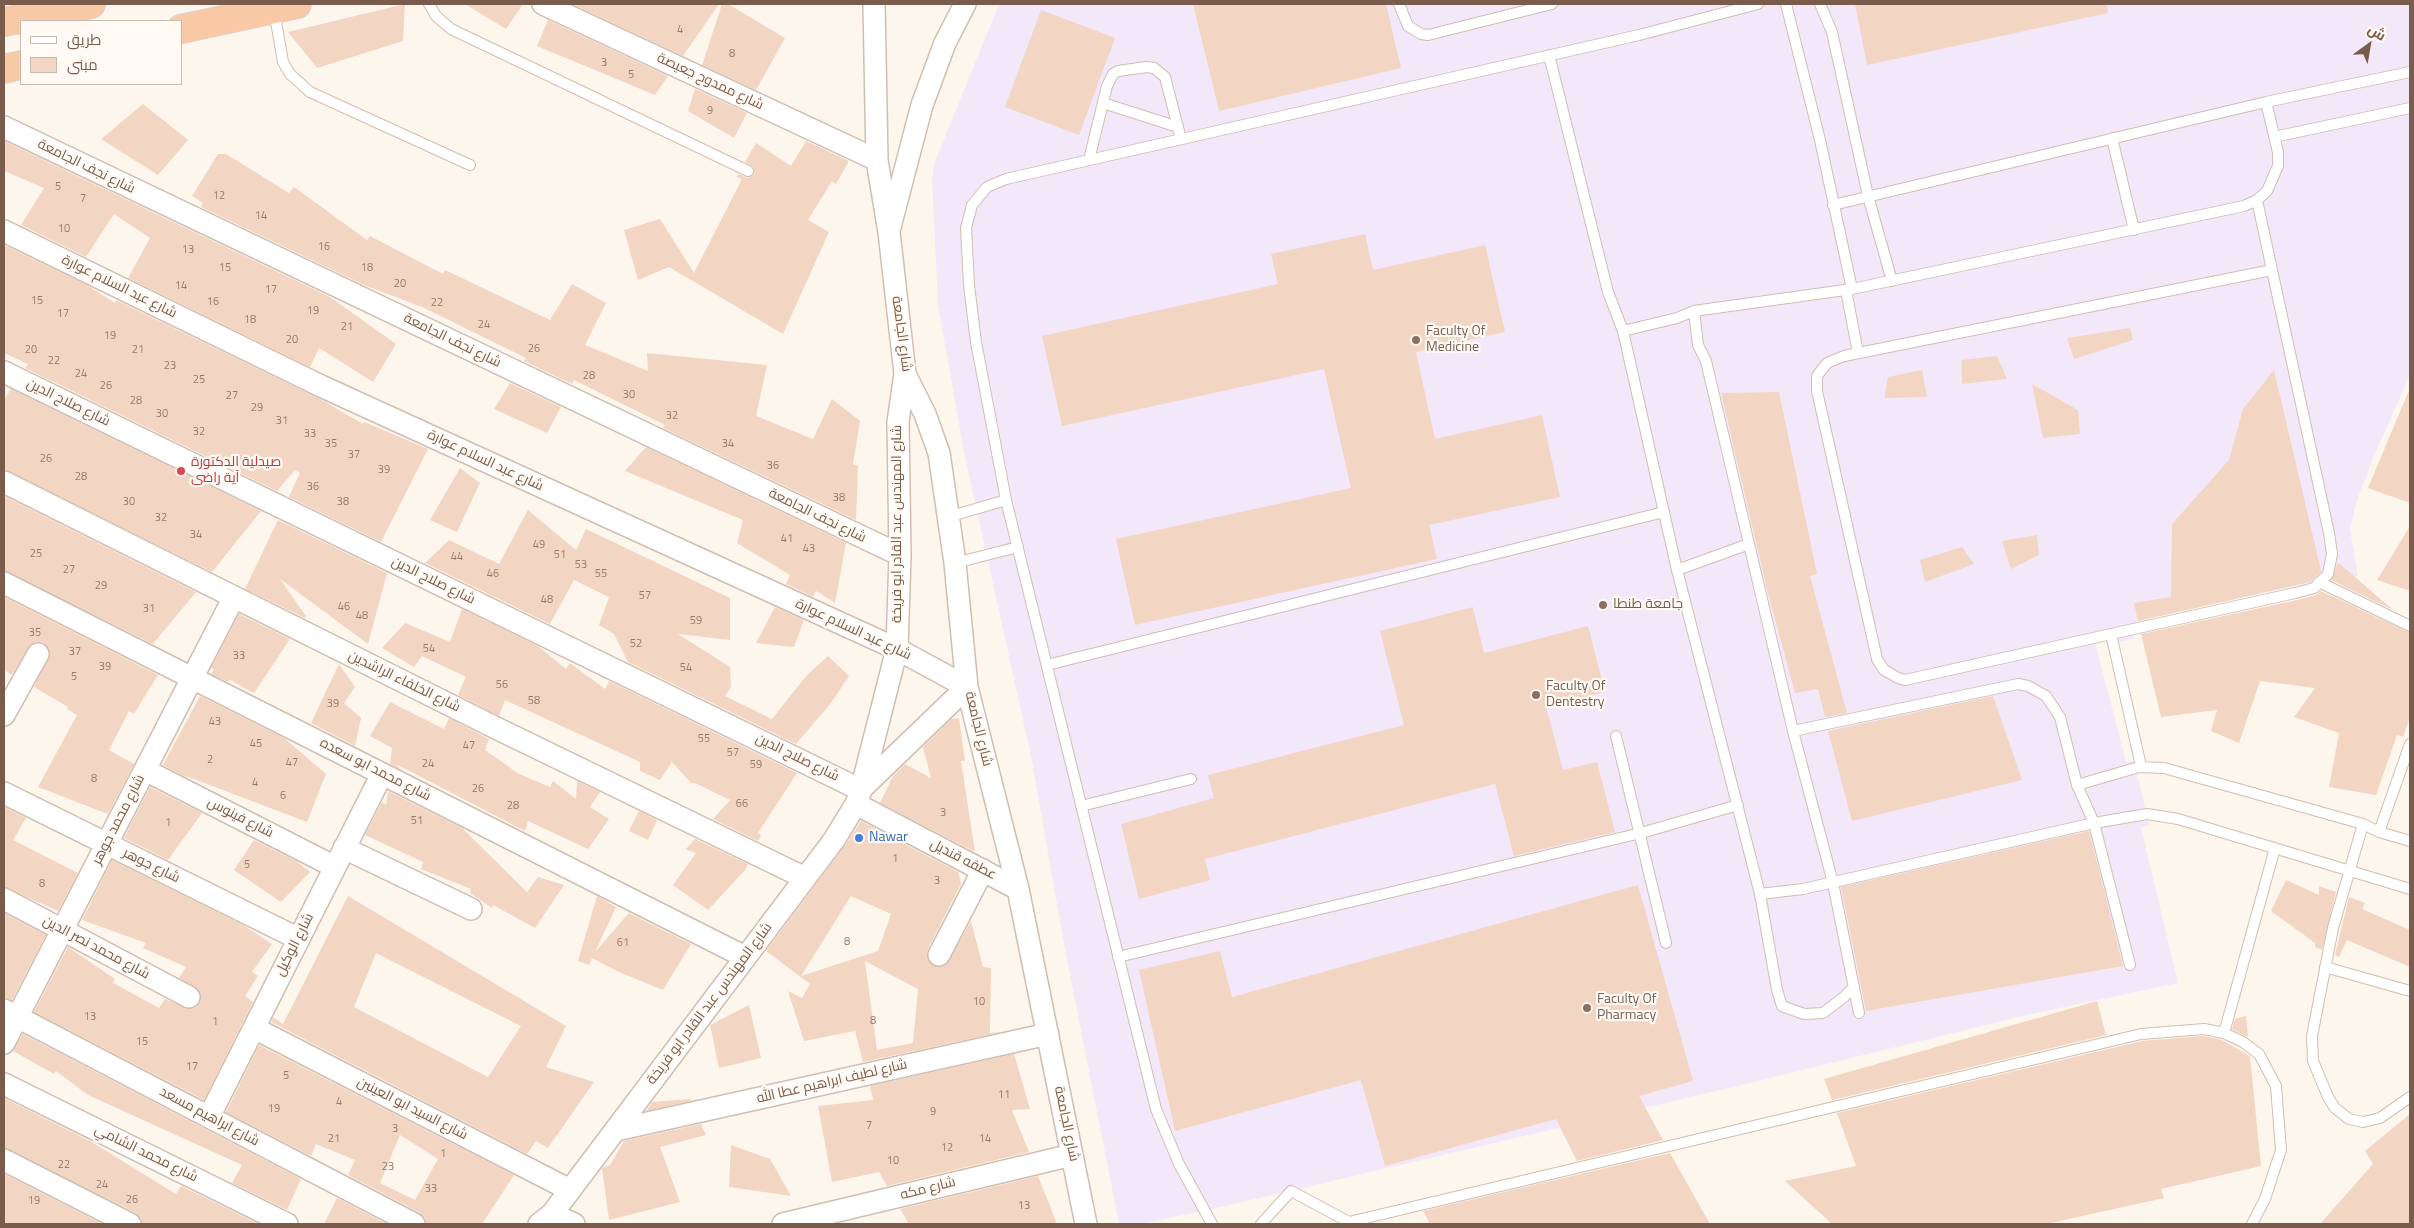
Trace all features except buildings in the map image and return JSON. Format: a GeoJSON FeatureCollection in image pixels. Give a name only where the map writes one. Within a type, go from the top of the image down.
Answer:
{"type":"FeatureCollection","features":[{"type":"Feature","properties":{"kind":"highway"},"geometry":{"type":"LineString","coordinates":[[4,22],[91,4]]}},
{"type":"Feature","properties":{"kind":"highway"},"geometry":{"type":"LineString","coordinates":[[182,29],[285,6]]}},
{"type":"Feature","properties":{"kind":"highway"},"geometry":{"type":"LineString","coordinates":[[4,69],[20,65]]}},
{"type":"Feature","properties":{"kind":"street","name":"شارع ممدوح جعيصة"},"geometry":{"type":"LineString","coordinates":[[543,4],[877,160]]}},
{"type":"Feature","properties":{"kind":"street","name":"شارع الجامعة"},"geometry":{"type":"LineString","coordinates":[[874,4],[877,160],[889,232],[905,374],[924,414],[939,453],[955,563],[967,687],[1018,888],[1086,1224]]}},
{"type":"Feature","properties":{"kind":"street","name":"شارع الجامعة"},"geometry":{"type":"LineString","coordinates":[[889,232],[922,105],[945,43],[965,4]]}},
{"type":"Feature","properties":{"kind":"street","name":"شارع نجف الجامعة"},"geometry":{"type":"LineString","coordinates":[[4,127],[900,555]]}},
{"type":"Feature","properties":{"kind":"street","name":"شارع عبد السلام عوارة"},"geometry":{"type":"LineString","coordinates":[[4,232],[321,386],[897,649],[967,687]]}},
{"type":"Feature","properties":{"kind":"street","name":"شارع صلاح الدين"},"geometry":{"type":"LineString","coordinates":[[4,372],[858,797]]}},
{"type":"Feature","properties":{"kind":"street","name":"شارع المهندس عبد القادر ابو فريخة"},"geometry":{"type":"LineString","coordinates":[[547,1221],[834,840],[858,797],[897,649],[900,555],[898,422],[905,374]]}},
{"type":"Feature","properties":{"kind":"street","name":"شارع الخلفاء الراشدين"},"geometry":{"type":"LineString","coordinates":[[4,482],[805,878]]}},
{"type":"Feature","properties":{"kind":"street","name":"شارع محمد ابو سعده"},"geometry":{"type":"LineString","coordinates":[[4,583],[745,957]]}},
{"type":"Feature","properties":{"kind":"street","name":"شارع محمد جوهر"},"geometry":{"type":"LineString","coordinates":[[4,1043],[10,1014],[62,930],[234,597]]}},
{"type":"Feature","properties":{"kind":"street"},"geometry":{"type":"LineString","coordinates":[[4,715],[38,654]]}},
{"type":"Feature","properties":{"kind":"street","name":"شارع المهندس عبد القادر ابو فريخة"},"geometry":{"type":"LineString","coordinates":[[858,797],[967,687]]}},
{"type":"Feature","properties":{"kind":"street","name":"شارع فينوس"},"geometry":{"type":"LineString","coordinates":[[145,770],[335,867]]}},
{"type":"Feature","properties":{"kind":"street","name":"شارع الوكيل"},"geometry":{"type":"LineString","coordinates":[[209,1117],[382,774]]}},
{"type":"Feature","properties":{"kind":"street","name":"شارع جوهر"},"geometry":{"type":"LineString","coordinates":[[4,792],[299,939]]}},
{"type":"Feature","properties":{"kind":"street","name":"عطفه قنديل"},"geometry":{"type":"LineString","coordinates":[[858,797],[983,870],[1018,888]]}},
{"type":"Feature","properties":{"kind":"street"},"geometry":{"type":"LineString","coordinates":[[344,848],[471,909]]}},
{"type":"Feature","properties":{"kind":"street"},"geometry":{"type":"LineString","coordinates":[[939,955],[983,870]]}},
{"type":"Feature","properties":{"kind":"street","name":"شارع محمد نصر الدين"},"geometry":{"type":"LineString","coordinates":[[4,898],[189,997]]}},
{"type":"Feature","properties":{"kind":"street","name":"شارع ابراهيم مسعد"},"geometry":{"type":"LineString","coordinates":[[10,1014],[414,1224]]}},
{"type":"Feature","properties":{"kind":"street","name":"شارع السيد ابو العينين"},"geometry":{"type":"LineString","coordinates":[[254,1028],[570,1190]]}},
{"type":"Feature","properties":{"kind":"street","name":"شارع لطيف ابراهيم عطا الله"},"geometry":{"type":"LineString","coordinates":[[616,1130],[1048,1034]]}},
{"type":"Feature","properties":{"kind":"street","name":"شارع محمد الشامي"},"geometry":{"type":"LineString","coordinates":[[4,1084],[287,1224]]}},
{"type":"Feature","properties":{"kind":"street","name":"شارع مكه"},"geometry":{"type":"LineString","coordinates":[[784,1224],[1072,1155]]}},
{"type":"Feature","properties":{"kind":"street"},"geometry":{"type":"LineString","coordinates":[[4,1160],[130,1224]]}},
{"type":"Feature","properties":{"kind":"street"},"geometry":{"type":"LineString","coordinates":[[547,1221],[574,1224]]}},
{"type":"Feature","properties":{"kind":"lane"},"geometry":{"type":"LineString","coordinates":[[429,4],[436,16],[451,29],[748,171]]}},
{"type":"Feature","properties":{"kind":"lane"},"geometry":{"type":"LineString","coordinates":[[1399,4],[1408,26],[1428,36],[1552,4]]}},
{"type":"Feature","properties":{"kind":"lane"},"geometry":{"type":"LineString","coordinates":[[1212,1224],[1178,1164],[1159,1118],[1006,500],[976,342],[969,285],[968,216],[978,194],[996,182],[1639,35],[1758,4]]}},
{"type":"Feature","properties":{"kind":"lane"},"geometry":{"type":"LineString","coordinates":[[1786,4],[1820,140],[1849,289],[1858,353]]}},
{"type":"Feature","properties":{"kind":"lane"},"geometry":{"type":"LineString","coordinates":[[1820,4],[1832,32],[1868,196],[1892,280]]}},
{"type":"Feature","properties":{"kind":"lane"},"geometry":{"type":"LineString","coordinates":[[285,6],[282,62],[304,88],[322,99],[470,166]]}},
{"type":"Feature","properties":{"kind":"lane"},"geometry":{"type":"LineString","coordinates":[[1549,55],[1608,292],[1624,331],[1677,570],[1760,894],[1777,990],[1782,1006],[1804,1014],[1823,1013],[1844,998],[1854,987]]}},
{"type":"Feature","properties":{"kind":"lane"},"geometry":{"type":"LineString","coordinates":[[1089,160],[1109,80],[1118,71],[1147,67],[1154,68],[1160,72],[1168,83],[1181,139]]}},
{"type":"Feature","properties":{"kind":"lane"},"geometry":{"type":"LineString","coordinates":[[1833,205],[2266,102],[2410,72]]}},
{"type":"Feature","properties":{"kind":"lane"},"geometry":{"type":"LineString","coordinates":[[1624,331],[1677,318],[1694,311],[1849,289],[2244,206],[2257,200],[2267,191],[2278,166],[2266,102]]}},
{"type":"Feature","properties":{"kind":"lane"},"geometry":{"type":"LineString","coordinates":[[1103,103],[1178,127]]}},
{"type":"Feature","properties":{"kind":"lane"},"geometry":{"type":"LineString","coordinates":[[2274,137],[2410,108]]}},
{"type":"Feature","properties":{"kind":"lane"},"geometry":{"type":"LineString","coordinates":[[2112,138],[2134,230]]}},
{"type":"Feature","properties":{"kind":"lane"},"geometry":{"type":"LineString","coordinates":[[2257,200],[2329,533],[2332,554],[2328,574],[2314,588],[2295,593],[1905,680],[1890,675],[1880,665],[1817,392],[1818,376],[1827,363],[1835,358],[1858,353],[2272,270]]}},
{"type":"Feature","properties":{"kind":"lane"},"geometry":{"type":"LineString","coordinates":[[1694,311],[1698,345],[1706,361],[1793,731],[1833,883],[1859,1013]]}},
{"type":"Feature","properties":{"kind":"lane"},"geometry":{"type":"LineString","coordinates":[[948,517],[1006,500]]}},
{"type":"Feature","properties":{"kind":"lane"},"geometry":{"type":"LineString","coordinates":[[1047,665],[1664,512]]}},
{"type":"Feature","properties":{"kind":"lane"},"geometry":{"type":"LineString","coordinates":[[1677,570],[1749,544]]}},
{"type":"Feature","properties":{"kind":"lane"},"geometry":{"type":"LineString","coordinates":[[955,563],[1018,547]]}},
{"type":"Feature","properties":{"kind":"lane"},"geometry":{"type":"LineString","coordinates":[[2319,582],[2410,626]]}},
{"type":"Feature","properties":{"kind":"lane"},"geometry":{"type":"LineString","coordinates":[[2112,634],[2141,766]]}},
{"type":"Feature","properties":{"kind":"lane"},"geometry":{"type":"LineString","coordinates":[[1793,731],[2018,684],[2028,686],[2046,696],[2060,717],[2077,785],[2094,823],[2130,964]]}},
{"type":"Feature","properties":{"kind":"lane"},"geometry":{"type":"LineString","coordinates":[[1616,736],[1641,833],[1666,943]]}},
{"type":"Feature","properties":{"kind":"lane"},"geometry":{"type":"LineString","coordinates":[[2379,832],[2410,744]]}},
{"type":"Feature","properties":{"kind":"lane"},"geometry":{"type":"LineString","coordinates":[[2077,785],[2141,766],[2179,770],[2363,824],[2379,832],[2410,841]]}},
{"type":"Feature","properties":{"kind":"lane"},"geometry":{"type":"LineString","coordinates":[[1081,806],[1191,779]]}},
{"type":"Feature","properties":{"kind":"lane"},"geometry":{"type":"LineString","coordinates":[[1118,957],[1641,833],[1738,805]]}},
{"type":"Feature","properties":{"kind":"lane"},"geometry":{"type":"LineString","coordinates":[[1760,894],[1780,893],[1833,883],[2094,823],[2147,814],[2162,816],[2275,848],[2410,889]]}},
{"type":"Feature","properties":{"kind":"lane"},"geometry":{"type":"LineString","coordinates":[[2363,824],[2332,928],[2312,1036],[2313,1061],[2328,1098],[2335,1108],[2349,1119],[2363,1122],[2380,1118],[2410,1098]]}},
{"type":"Feature","properties":{"kind":"lane"},"geometry":{"type":"LineString","coordinates":[[2224,1034],[2275,848]]}},
{"type":"Feature","properties":{"kind":"lane"},"geometry":{"type":"LineString","coordinates":[[2325,967],[2410,991]]}},
{"type":"Feature","properties":{"kind":"lane"},"geometry":{"type":"LineString","coordinates":[[1261,1224],[1291,1191],[1349,1223],[2141,1034],[2204,1029],[2224,1034],[2243,1042],[2259,1054],[2276,1086],[2281,1150],[2264,1199],[2252,1224]]}},
{"type":"Feature","properties":{"kind":"shaded area","name":"جامعة طنطا"},"geometry":{"type":"Polygon","coordinates":[[[999,4],[2410,4],[2410,375],[2373,458],[2356,503],[2350,529],[2358,576],[2313,582],[2150,618],[2151,626],[2132,630],[2134,639],[2107,645],[2104,636],[2094,638],[2126,762],[2134,760],[2149,825],[2141,828],[2178,983],[2022,1016],[1746,1084],[1221,1207],[1141,1224],[1119,1224],[1064,944],[1031,756],[964,452],[938,305],[932,180],[934,164],[999,4]]]}},
{"type":"Feature","properties":{"kind":"place","name":"Faculty Of Medicine"},"geometry":{"type":"Point","coordinates":[1416,340]}},
{"type":"Feature","properties":{"kind":"place","name":"صيدلية الدكتورة آية راضى"},"geometry":{"type":"Point","coordinates":[181,471]}},
{"type":"Feature","properties":{"kind":"place","name":"جامعة طنطا"},"geometry":{"type":"Point","coordinates":[1603,605]}},
{"type":"Feature","properties":{"kind":"place","name":"Faculty Of Dentestry"},"geometry":{"type":"Point","coordinates":[1536,695]}},
{"type":"Feature","properties":{"kind":"place","name":"Nawar"},"geometry":{"type":"Point","coordinates":[859,838]}},
{"type":"Feature","properties":{"kind":"place","name":"Faculty Of Pharmacy"},"geometry":{"type":"Point","coordinates":[1587,1008]}}]}
